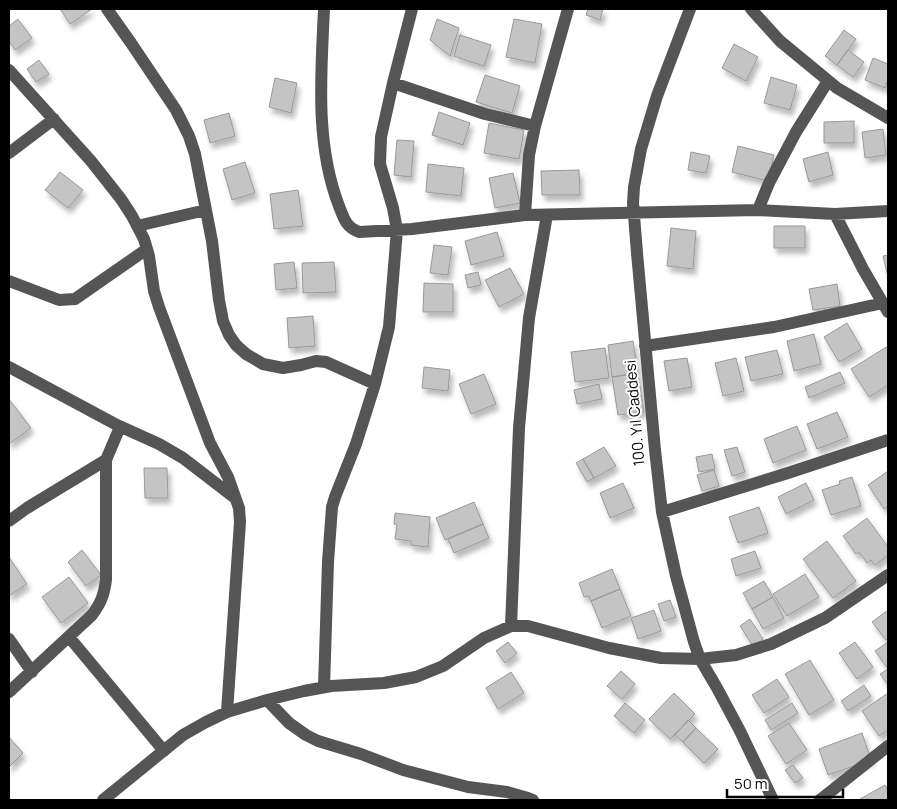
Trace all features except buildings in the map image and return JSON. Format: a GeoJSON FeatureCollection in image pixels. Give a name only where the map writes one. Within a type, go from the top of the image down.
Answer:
{"type":"FeatureCollection","features":[{"type":"Feature","properties":{"kind":"street"},"geometry":{"type":"LineString","coordinates":[[107,9],[161,86],[184,125],[195,154],[212,241],[223,321],[236,345],[246,354],[263,364],[282,368],[316,361],[326,362],[375,384]]}},
{"type":"Feature","properties":{"kind":"street"},"geometry":{"type":"LineString","coordinates":[[324,9],[321,90],[324,145],[333,190],[344,219],[351,229],[359,232],[397,230],[525,215],[758,210],[834,214],[888,211]]}},
{"type":"Feature","properties":{"kind":"street"},"geometry":{"type":"LineString","coordinates":[[324,688],[328,562],[332,507],[356,444],[375,384],[389,327],[397,230],[393,208],[380,164],[381,137],[412,9]]}},
{"type":"Feature","properties":{"kind":"street"},"geometry":{"type":"LineString","coordinates":[[525,215],[529,155],[535,126],[568,9]]}},
{"type":"Feature","properties":{"kind":"street","name":"100. Yıl Caddesi"},"geometry":{"type":"LineString","coordinates":[[690,9],[657,96],[641,149],[634,187],[634,214],[655,450],[662,512],[676,576],[694,642],[700,659],[740,731],[773,800]]}},
{"type":"Feature","properties":{"kind":"street"},"geometry":{"type":"LineString","coordinates":[[751,9],[780,41],[828,81],[888,118]]}},
{"type":"Feature","properties":{"kind":"street"},"geometry":{"type":"LineString","coordinates":[[9,70],[90,161],[121,199],[132,216],[147,249],[154,291],[159,307],[210,442],[228,476],[236,498],[240,522],[227,712]]}},
{"type":"Feature","properties":{"kind":"street"},"geometry":{"type":"LineString","coordinates":[[758,210],[773,174],[796,132],[828,81]]}},
{"type":"Feature","properties":{"kind":"street"},"geometry":{"type":"LineString","coordinates":[[393,83],[486,114],[535,126]]}},
{"type":"Feature","properties":{"kind":"street"},"geometry":{"type":"LineString","coordinates":[[9,153],[54,119]]}},
{"type":"Feature","properties":{"kind":"street"},"geometry":{"type":"LineString","coordinates":[[137,226],[206,210]]}},
{"type":"Feature","properties":{"kind":"street"},"geometry":{"type":"LineString","coordinates":[[645,346],[774,327],[886,307],[855,255],[834,214]]}},
{"type":"Feature","properties":{"kind":"street"},"geometry":{"type":"LineString","coordinates":[[511,626],[519,428],[529,318],[547,215]]}},
{"type":"Feature","properties":{"kind":"street"},"geometry":{"type":"LineString","coordinates":[[9,281],[59,300],[74,299],[147,249]]}},
{"type":"Feature","properties":{"kind":"street"},"geometry":{"type":"LineString","coordinates":[[9,367],[120,427],[159,444],[183,458],[236,498]]}},
{"type":"Feature","properties":{"kind":"street"},"geometry":{"type":"LineString","coordinates":[[9,692],[92,615],[100,604],[106,580],[106,460],[120,427]]}},
{"type":"Feature","properties":{"kind":"street"},"geometry":{"type":"LineString","coordinates":[[662,512],[888,440]]}},
{"type":"Feature","properties":{"kind":"street"},"geometry":{"type":"LineString","coordinates":[[9,521],[106,460]]}},
{"type":"Feature","properties":{"kind":"street"},"geometry":{"type":"LineString","coordinates":[[103,800],[184,735],[227,712],[304,691],[384,683],[416,677],[442,666],[484,638],[511,626],[528,626],[609,648],[661,658],[700,659],[736,655],[771,644],[825,618],[888,575]]}},
{"type":"Feature","properties":{"kind":"street"},"geometry":{"type":"LineString","coordinates":[[69,637],[164,750]]}},
{"type":"Feature","properties":{"kind":"street"},"geometry":{"type":"LineString","coordinates":[[9,639],[32,672]]}},
{"type":"Feature","properties":{"kind":"street"},"geometry":{"type":"LineString","coordinates":[[268,700],[289,723],[318,741],[361,754],[403,770],[468,787],[507,792],[533,800]]}},
{"type":"Feature","properties":{"kind":"street"},"geometry":{"type":"LineString","coordinates":[[820,800],[888,746]]}}]}
